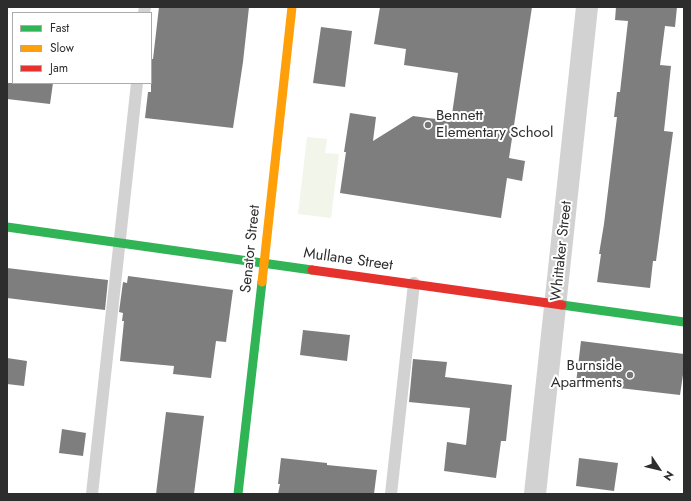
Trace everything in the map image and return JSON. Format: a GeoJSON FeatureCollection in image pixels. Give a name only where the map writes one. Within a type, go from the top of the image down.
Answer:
{"type":"FeatureCollection","features":[{"type":"Feature","properties":{"kind":"street","name":"Senator Street"},"geometry":{"type":"LineString","coordinates":[[238,494],[292,7]]}},
{"type":"Feature","properties":{"kind":"street","name":"Whittaker Street"},"geometry":{"type":"LineString","coordinates":[[535,494],[587,7]]}},
{"type":"Feature","properties":{"kind":"street","name":"Mullane Street"},"geometry":{"type":"LineString","coordinates":[[7,227],[684,322]]}},
{"type":"Feature","properties":{"kind":"lane"},"geometry":{"type":"LineString","coordinates":[[92,494],[137,84]]}},
{"type":"Feature","properties":{"kind":"lane"},"geometry":{"type":"LineString","coordinates":[[391,494],[414,283]]}},
{"type":"Feature","properties":{"kind":"shaded area"},"geometry":{"type":"Polygon","coordinates":[[[307,137],[327,139],[325,153],[339,154],[331,218],[298,214],[307,137]]]}},
{"type":"Feature","properties":{"kind":"building"},"geometry":{"type":"Polygon","coordinates":[[[159,7],[249,7],[243,62],[233,128],[145,118],[148,92],[151,92],[159,7]]]}},
{"type":"Feature","properties":{"kind":"building"},"geometry":{"type":"Polygon","coordinates":[[[380,7],[532,7],[509,158],[525,161],[522,181],[507,178],[501,218],[340,193],[350,113],[376,117],[373,141],[413,116],[451,121],[458,73],[404,65],[406,49],[374,44],[380,7]]]}},
{"type":"Feature","properties":{"kind":"building"},"geometry":{"type":"Polygon","coordinates":[[[616,7],[677,7],[675,27],[665,26],[660,65],[671,66],[664,131],[673,132],[656,261],[653,261],[650,288],[597,282],[601,254],[599,254],[617,117],[614,117],[617,92],[620,92],[628,21],[615,20],[616,7]]]}},
{"type":"Feature","properties":{"kind":"building"},"geometry":{"type":"Polygon","coordinates":[[[321,27],[352,31],[345,87],[313,83],[321,27]]]}},
{"type":"Feature","properties":{"kind":"building"},"geometry":{"type":"Polygon","coordinates":[[[7,83],[53,84],[50,104],[7,99],[7,83]]]}},
{"type":"Feature","properties":{"kind":"building"},"geometry":{"type":"Polygon","coordinates":[[[7,268],[108,280],[105,310],[7,298],[7,268]]]}},
{"type":"Feature","properties":{"kind":"building"},"geometry":{"type":"Polygon","coordinates":[[[128,276],[233,290],[226,342],[216,341],[211,378],[173,374],[174,366],[120,361],[124,321],[122,321],[123,313],[119,312],[123,282],[127,283],[128,276]]]}},
{"type":"Feature","properties":{"kind":"building"},"geometry":{"type":"Polygon","coordinates":[[[303,330],[350,335],[347,361],[300,355],[303,330]]]}},
{"type":"Feature","properties":{"kind":"building","name":"Burnside Apartments"},"geometry":{"type":"Polygon","coordinates":[[[581,341],[684,354],[684,368],[680,395],[576,383],[581,341]]]}},
{"type":"Feature","properties":{"kind":"building"},"geometry":{"type":"Polygon","coordinates":[[[7,358],[27,361],[24,386],[7,384],[7,358]]]}},
{"type":"Feature","properties":{"kind":"building"},"geometry":{"type":"Polygon","coordinates":[[[413,359],[447,362],[445,377],[512,385],[506,441],[501,441],[496,478],[444,471],[447,442],[466,445],[470,408],[409,402],[413,359]]]}},
{"type":"Feature","properties":{"kind":"building"},"geometry":{"type":"Polygon","coordinates":[[[166,412],[204,416],[194,494],[156,494],[166,412]]]}},
{"type":"Feature","properties":{"kind":"building"},"geometry":{"type":"Polygon","coordinates":[[[62,429],[86,433],[83,456],[59,453],[62,429]]]}},
{"type":"Feature","properties":{"kind":"building"},"geometry":{"type":"Polygon","coordinates":[[[281,458],[327,463],[327,465],[377,470],[374,494],[278,494],[281,458]]]}},
{"type":"Feature","properties":{"kind":"building"},"geometry":{"type":"Polygon","coordinates":[[[579,458],[618,463],[614,491],[576,486],[579,458]]]}},
{"type":"Feature","properties":{"kind":"traffic: fast"},"geometry":{"type":"LineString","coordinates":[[7,227],[312,270]]}},
{"type":"Feature","properties":{"kind":"traffic: fast"},"geometry":{"type":"LineString","coordinates":[[238,494],[262,282]]}},
{"type":"Feature","properties":{"kind":"traffic: fast"},"geometry":{"type":"LineString","coordinates":[[562,305],[684,322]]}},
{"type":"Feature","properties":{"kind":"traffic: slow"},"geometry":{"type":"LineString","coordinates":[[262,282],[292,7]]}},
{"type":"Feature","properties":{"kind":"traffic: jam"},"geometry":{"type":"LineString","coordinates":[[312,270],[562,305]]}},
{"type":"Feature","properties":{"kind":"place","name":"Bennett Elementary School"},"geometry":{"type":"Point","coordinates":[428,125]}},
{"type":"Feature","properties":{"kind":"place","name":"Burnside Apartments"},"geometry":{"type":"Point","coordinates":[630,375]}}]}
